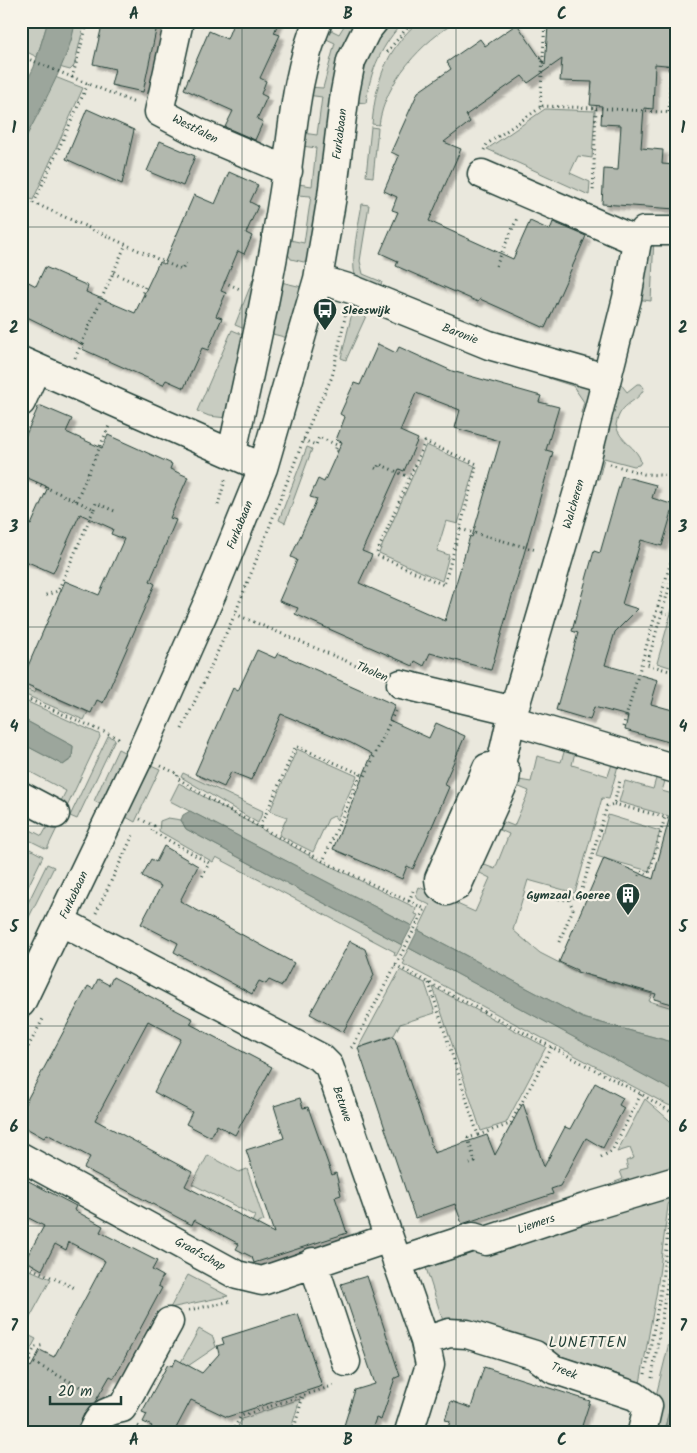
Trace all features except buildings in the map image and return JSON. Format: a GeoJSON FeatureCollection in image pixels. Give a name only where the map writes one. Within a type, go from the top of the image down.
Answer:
{"type":"FeatureCollection","features":[{"type":"Feature","properties":{"kind":"street","name":"Westfalen"},"geometry":{"type":"LineString","coordinates":[[179,21],[159,112],[199,133],[288,171]]}},
{"type":"Feature","properties":{"kind":"street"},"geometry":{"type":"LineString","coordinates":[[232,452],[272,267],[288,171],[296,88],[308,45],[318,21]]}},
{"type":"Feature","properties":{"kind":"street","name":"Furkabaan"},"geometry":{"type":"LineString","coordinates":[[21,1003],[62,922],[140,755],[213,591],[263,468],[318,279],[332,196],[345,92],[352,61],[366,31],[374,21]]}},
{"type":"Feature","properties":{"kind":"street"},"geometry":{"type":"LineString","coordinates":[[482,174],[637,241],[644,231],[676,231]]}},
{"type":"Feature","properties":{"kind":"street","name":"Walcheren"},"geometry":{"type":"LineString","coordinates":[[501,764],[512,716],[581,481],[605,378],[627,298],[637,241]]}},
{"type":"Feature","properties":{"kind":"street","name":"Baronie"},"geometry":{"type":"LineString","coordinates":[[318,279],[351,288],[489,345],[605,378]]}},
{"type":"Feature","properties":{"kind":"street"},"geometry":{"type":"LineString","coordinates":[[21,402],[38,368],[232,452],[263,468]]}},
{"type":"Feature","properties":{"kind":"street","name":"Tholen"},"geometry":{"type":"LineString","coordinates":[[401,684],[512,716],[676,770]]}},
{"type":"Feature","properties":{"kind":"street"},"geometry":{"type":"LineString","coordinates":[[21,796],[55,814]]}},
{"type":"Feature","properties":{"kind":"street"},"geometry":{"type":"LineString","coordinates":[[62,922],[321,1058],[329,1066]]}},
{"type":"Feature","properties":{"kind":"street","name":"Betuwe"},"geometry":{"type":"LineString","coordinates":[[329,1066],[424,1341],[430,1365],[409,1432]]}},
{"type":"Feature","properties":{"kind":"street","name":"Graafschap"},"geometry":{"type":"LineString","coordinates":[[21,1157],[237,1275],[249,1279],[262,1281],[313,1262],[393,1250]]}},
{"type":"Feature","properties":{"kind":"street","name":"Liemers"},"geometry":{"type":"LineString","coordinates":[[393,1250],[473,1237],[486,1241],[585,1208],[675,1182]]}},
{"type":"Feature","properties":{"kind":"street"},"geometry":{"type":"LineString","coordinates":[[313,1262],[346,1362]]}},
{"type":"Feature","properties":{"kind":"street"},"geometry":{"type":"LineString","coordinates":[[92,1432],[100,1416],[109,1411],[122,1408],[169,1322]]}},
{"type":"Feature","properties":{"kind":"street","name":"Treek"},"geometry":{"type":"LineString","coordinates":[[424,1341],[449,1333],[468,1334],[535,1356],[553,1369],[643,1412]]}},
{"type":"Feature","properties":{"kind":"path"},"geometry":{"type":"LineString","coordinates":[[21,32],[25,21]]}},
{"type":"Feature","properties":{"kind":"path"},"geometry":{"type":"LineString","coordinates":[[72,78],[88,21]]}},
{"type":"Feature","properties":{"kind":"path"},"geometry":{"type":"LineString","coordinates":[[540,108],[545,21]]}},
{"type":"Feature","properties":{"kind":"path"},"geometry":{"type":"LineString","coordinates":[[669,25],[670,22],[676,23]]}},
{"type":"Feature","properties":{"kind":"path"},"geometry":{"type":"LineString","coordinates":[[21,56],[159,112]]}},
{"type":"Feature","properties":{"kind":"path"},"geometry":{"type":"LineString","coordinates":[[667,65],[667,69],[671,69],[669,112]]}},
{"type":"Feature","properties":{"kind":"path"},"geometry":{"type":"LineString","coordinates":[[88,84],[34,203],[182,270],[185,264],[188,265]]}},
{"type":"Feature","properties":{"kind":"path"},"geometry":{"type":"LineString","coordinates":[[482,174],[474,171],[487,144],[543,106],[676,113]]}},
{"type":"Feature","properties":{"kind":"path"},"geometry":{"type":"LineString","coordinates":[[590,222],[595,168],[596,108]]}},
{"type":"Feature","properties":{"kind":"path"},"geometry":{"type":"LineString","coordinates":[[496,266],[528,194]]}},
{"type":"Feature","properties":{"kind":"path"},"geometry":{"type":"LineString","coordinates":[[38,368],[64,356],[74,360],[126,244]]}},
{"type":"Feature","properties":{"kind":"path"},"geometry":{"type":"LineString","coordinates":[[113,273],[145,287],[142,294],[147,297]]}},
{"type":"Feature","properties":{"kind":"path"},"geometry":{"type":"LineString","coordinates":[[76,501],[120,404]]}},
{"type":"Feature","properties":{"kind":"path"},"geometry":{"type":"LineString","coordinates":[[296,439],[316,445],[319,437],[337,445],[335,451],[338,452]]}},
{"type":"Feature","properties":{"kind":"path"},"geometry":{"type":"LineString","coordinates":[[425,442],[477,464],[460,529],[444,585],[376,554],[425,442]]}},
{"type":"Feature","properties":{"kind":"path"},"geometry":{"type":"LineString","coordinates":[[217,509],[232,452]]}},
{"type":"Feature","properties":{"kind":"path"},"geometry":{"type":"LineString","coordinates":[[375,468],[377,469],[379,464],[410,477]]}},
{"type":"Feature","properties":{"kind":"path"},"geometry":{"type":"LineString","coordinates":[[581,481],[602,486],[608,464],[644,474],[676,476]]}},
{"type":"Feature","properties":{"kind":"path"},"geometry":{"type":"LineString","coordinates":[[36,483],[94,509]]}},
{"type":"Feature","properties":{"kind":"path"},"geometry":{"type":"LineString","coordinates":[[43,596],[58,591],[96,503],[117,512]]}},
{"type":"Feature","properties":{"kind":"path"},"geometry":{"type":"LineString","coordinates":[[460,529],[541,552],[543,545],[560,550]]}},
{"type":"Feature","properties":{"kind":"path"},"geometry":{"type":"LineString","coordinates":[[614,804],[621,753],[676,544]]}},
{"type":"Feature","properties":{"kind":"path"},"geometry":{"type":"LineString","coordinates":[[676,564],[647,664],[676,673]]}},
{"type":"Feature","properties":{"kind":"path"},"geometry":{"type":"LineString","coordinates":[[662,612],[676,616]]}},
{"type":"Feature","properties":{"kind":"path","name":"Tholen"},"geometry":{"type":"LineString","coordinates":[[235,614],[401,684]]}},
{"type":"Feature","properties":{"kind":"path"},"geometry":{"type":"LineString","coordinates":[[260,827],[296,746],[366,776],[405,690],[401,684]]}},
{"type":"Feature","properties":{"kind":"path"},"geometry":{"type":"LineString","coordinates":[[21,696],[118,738]]}},
{"type":"Feature","properties":{"kind":"path"},"geometry":{"type":"LineString","coordinates":[[114,747],[122,729]]}},
{"type":"Feature","properties":{"kind":"path"},"geometry":{"type":"LineString","coordinates":[[118,738],[120,746],[178,774],[177,778],[260,827],[323,860],[425,909],[353,1046],[329,1066]]}},
{"type":"Feature","properties":{"kind":"path"},"geometry":{"type":"LineString","coordinates":[[323,860],[361,774]]}},
{"type":"Feature","properties":{"kind":"path"},"geometry":{"type":"LineString","coordinates":[[532,901],[541,893],[564,900],[580,896],[607,806],[614,804],[676,820]]}},
{"type":"Feature","properties":{"kind":"path"},"geometry":{"type":"LineString","coordinates":[[639,876],[640,872],[649,874],[665,817]]}},
{"type":"Feature","properties":{"kind":"path"},"geometry":{"type":"LineString","coordinates":[[140,819],[154,826],[152,831],[209,864],[201,879]]}},
{"type":"Feature","properties":{"kind":"path"},"geometry":{"type":"LineString","coordinates":[[559,942],[573,909],[569,899]]}},
{"type":"Feature","properties":{"kind":"path"},"geometry":{"type":"LineString","coordinates":[[395,965],[641,1094],[676,1116]]}},
{"type":"Feature","properties":{"kind":"path"},"geometry":{"type":"LineString","coordinates":[[429,982],[478,1135]]}},
{"type":"Feature","properties":{"kind":"path"},"geometry":{"type":"LineString","coordinates":[[470,1164],[475,1162],[468,1138],[510,1124],[552,1047]]}},
{"type":"Feature","properties":{"kind":"path"},"geometry":{"type":"LineString","coordinates":[[601,1157],[612,1151],[641,1094]]}},
{"type":"Feature","properties":{"kind":"path"},"geometry":{"type":"LineString","coordinates":[[643,1412],[675,1182]]}},
{"type":"Feature","properties":{"kind":"path"},"geometry":{"type":"LineString","coordinates":[[643,1412],[676,1229]]}},
{"type":"Feature","properties":{"kind":"path"},"geometry":{"type":"LineString","coordinates":[[21,1282],[29,1267],[77,1289]]}},
{"type":"Feature","properties":{"kind":"path"},"geometry":{"type":"LineString","coordinates":[[169,1322],[174,1313],[235,1301],[249,1279]]}},
{"type":"Feature","properties":{"kind":"path"},"geometry":{"type":"LineString","coordinates":[[21,1373],[35,1347],[45,1345]]}},
{"type":"Feature","properties":{"kind":"path"},"geometry":{"type":"LineString","coordinates":[[21,1356],[122,1408]]}},
{"type":"Feature","properties":{"kind":"path"},"geometry":{"type":"LineString","coordinates":[[232,1432],[241,1416],[352,1380],[346,1362]]}},
{"type":"Feature","properties":{"kind":"path"},"geometry":{"type":"LineString","coordinates":[[293,1432],[303,1396]]}},
{"type":"Feature","properties":{"kind":"shaded area"},"geometry":{"type":"Polygon","coordinates":[[[29,21],[48,21],[37,57],[21,49],[21,39],[29,21]]]}},
{"type":"Feature","properties":{"kind":"shaded area"},"geometry":{"type":"Polygon","coordinates":[[[48,21],[75,21],[68,51],[61,68],[21,147],[21,93],[34,67],[48,21]]]}},
{"type":"Feature","properties":{"kind":"shaded area"},"geometry":{"type":"Polygon","coordinates":[[[75,21],[85,21],[74,66],[70,70],[59,67],[71,40],[75,21]]]}},
{"type":"Feature","properties":{"kind":"shaded area"},"geometry":{"type":"Polygon","coordinates":[[[347,21],[358,21],[339,60],[332,87],[318,209],[308,263],[291,259],[286,251],[290,240],[304,243],[311,196],[297,195],[298,184],[312,186],[316,148],[302,146],[303,133],[317,135],[322,97],[307,95],[309,87],[323,88],[335,43],[322,37],[327,28],[339,34],[347,21]]]}},
{"type":"Feature","properties":{"kind":"shaded area"},"geometry":{"type":"Polygon","coordinates":[[[390,21],[404,21],[389,39],[378,59],[366,103],[357,102],[367,59],[376,40],[390,21]]]}},
{"type":"Feature","properties":{"kind":"shaded area"},"geometry":{"type":"Polygon","coordinates":[[[419,21],[458,21],[431,40],[407,64],[389,93],[379,125],[372,124],[376,94],[384,68],[398,44],[419,21]]]}},
{"type":"Feature","properties":{"kind":"shaded area"},"geometry":{"type":"Polygon","coordinates":[[[55,77],[83,88],[33,200],[21,195],[21,147],[55,77]]]}},
{"type":"Feature","properties":{"kind":"shaded area"},"geometry":{"type":"Polygon","coordinates":[[[545,109],[595,111],[592,158],[578,156],[570,173],[590,182],[589,195],[487,149],[545,109]]]}},
{"type":"Feature","properties":{"kind":"shaded area"},"geometry":{"type":"Polygon","coordinates":[[[371,127],[378,128],[373,177],[366,176],[371,127]]]}},
{"type":"Feature","properties":{"kind":"shaded area"},"geometry":{"type":"Polygon","coordinates":[[[362,204],[369,205],[360,261],[363,274],[382,282],[379,289],[359,280],[355,273],[354,254],[362,204]]]}},
{"type":"Feature","properties":{"kind":"shaded area"},"geometry":{"type":"Polygon","coordinates":[[[654,237],[651,301],[636,299],[647,239],[654,237]]]}},
{"type":"Feature","properties":{"kind":"shaded area"},"geometry":{"type":"Polygon","coordinates":[[[257,269],[252,332],[235,325],[257,269]]]}},
{"type":"Feature","properties":{"kind":"shaded area"},"geometry":{"type":"Polygon","coordinates":[[[281,282],[302,287],[288,338],[265,332],[281,282]]]}},
{"type":"Feature","properties":{"kind":"shaded area"},"geometry":{"type":"Polygon","coordinates":[[[355,301],[371,305],[346,360],[341,358],[355,301]]]}},
{"type":"Feature","properties":{"kind":"shaded area"},"geometry":{"type":"Polygon","coordinates":[[[232,330],[251,338],[235,419],[209,416],[197,411],[232,330]]]}},
{"type":"Feature","properties":{"kind":"shaded area"},"geometry":{"type":"Polygon","coordinates":[[[550,372],[583,382],[590,392],[587,415],[581,413],[584,402],[573,386],[548,378],[550,372]]]}},
{"type":"Feature","properties":{"kind":"shaded area"},"geometry":{"type":"Polygon","coordinates":[[[617,379],[627,392],[637,384],[641,384],[644,388],[638,397],[621,411],[616,425],[621,436],[636,452],[641,462],[639,465],[634,466],[604,458],[599,479],[592,478],[617,379]]]}},
{"type":"Feature","properties":{"kind":"shaded area"},"geometry":{"type":"Polygon","coordinates":[[[426,445],[475,466],[458,524],[446,521],[437,551],[449,555],[442,581],[379,553],[426,445]]]}},
{"type":"Feature","properties":{"kind":"shaded area"},"geometry":{"type":"Polygon","coordinates":[[[307,447],[312,449],[285,523],[279,520],[307,447]]]}},
{"type":"Feature","properties":{"kind":"shaded area"},"geometry":{"type":"Polygon","coordinates":[[[676,595],[676,669],[657,663],[676,595]]]}},
{"type":"Feature","properties":{"kind":"shaded area"},"geometry":{"type":"Polygon","coordinates":[[[21,687],[35,693],[36,689],[88,712],[84,720],[21,693],[21,687]]]}},
{"type":"Feature","properties":{"kind":"shaded area"},"geometry":{"type":"Polygon","coordinates":[[[21,699],[99,734],[100,737],[65,811],[58,807],[66,791],[21,767],[21,743],[63,765],[72,759],[73,746],[21,718],[21,699]]]}},
{"type":"Feature","properties":{"kind":"shaded area"},"geometry":{"type":"Polygon","coordinates":[[[21,718],[73,746],[72,758],[63,765],[21,743],[21,718]]]}},
{"type":"Feature","properties":{"kind":"shaded area"},"geometry":{"type":"Polygon","coordinates":[[[108,736],[115,739],[77,819],[70,816],[108,736]]]}},
{"type":"Feature","properties":{"kind":"shaded area"},"geometry":{"type":"Polygon","coordinates":[[[118,749],[128,754],[102,805],[94,801],[118,749]]]}},
{"type":"Feature","properties":{"kind":"shaded area"},"geometry":{"type":"Polygon","coordinates":[[[297,749],[357,776],[337,820],[334,816],[328,819],[313,852],[279,835],[287,817],[270,811],[297,749]]]}},
{"type":"Feature","properties":{"kind":"shaded area"},"geometry":{"type":"Polygon","coordinates":[[[565,749],[575,752],[572,765],[608,776],[613,761],[619,762],[609,799],[602,798],[575,893],[528,880],[513,930],[540,953],[577,972],[652,994],[649,1001],[676,1009],[676,1043],[583,1018],[418,930],[430,905],[418,899],[416,895],[419,887],[475,912],[490,878],[476,871],[477,862],[495,869],[509,834],[493,827],[496,819],[514,826],[529,791],[512,784],[513,779],[531,782],[537,756],[561,762],[565,749]]]}},
{"type":"Feature","properties":{"kind":"shaded area"},"geometry":{"type":"Polygon","coordinates":[[[151,765],[160,769],[135,822],[126,817],[151,765]]]}},
{"type":"Feature","properties":{"kind":"shaded area"},"geometry":{"type":"Polygon","coordinates":[[[183,773],[263,811],[258,823],[181,777],[183,773]]]}},
{"type":"Feature","properties":{"kind":"shaded area"},"geometry":{"type":"Polygon","coordinates":[[[657,775],[666,778],[662,791],[676,795],[676,818],[619,802],[625,781],[653,789],[657,775]]]}},
{"type":"Feature","properties":{"kind":"shaded area"},"geometry":{"type":"Polygon","coordinates":[[[179,783],[308,855],[416,908],[415,914],[418,915],[412,926],[170,801],[179,783]]]}},
{"type":"Feature","properties":{"kind":"shaded area"},"geometry":{"type":"Polygon","coordinates":[[[190,811],[412,926],[402,945],[186,829],[181,820],[183,815],[190,811]]]}},
{"type":"Feature","properties":{"kind":"shaded area"},"geometry":{"type":"Polygon","coordinates":[[[608,815],[660,831],[649,871],[596,856],[608,815]]]}},
{"type":"Feature","properties":{"kind":"shaded area"},"geometry":{"type":"Polygon","coordinates":[[[168,818],[181,820],[186,829],[402,945],[396,956],[394,955],[395,952],[216,857],[213,862],[159,831],[160,821],[168,818]]]}},
{"type":"Feature","properties":{"kind":"shaded area"},"geometry":{"type":"Polygon","coordinates":[[[51,820],[59,824],[47,849],[21,836],[21,825],[42,836],[51,820]]]}},
{"type":"Feature","properties":{"kind":"shaded area"},"geometry":{"type":"Polygon","coordinates":[[[28,848],[43,856],[21,901],[21,863],[28,848]]]}},
{"type":"Feature","properties":{"kind":"shaded area"},"geometry":{"type":"Polygon","coordinates":[[[47,864],[54,867],[21,933],[21,917],[47,864]]]}},
{"type":"Feature","properties":{"kind":"shaded area"},"geometry":{"type":"Polygon","coordinates":[[[418,930],[583,1018],[676,1043],[676,1074],[673,1091],[409,948],[418,930]]]}},
{"type":"Feature","properties":{"kind":"shaded area"},"geometry":{"type":"Polygon","coordinates":[[[409,948],[676,1092],[676,1107],[668,1105],[403,964],[405,961],[402,960],[409,948]]]}},
{"type":"Feature","properties":{"kind":"shaded area"},"geometry":{"type":"Polygon","coordinates":[[[400,970],[425,983],[435,1013],[400,1024],[394,1035],[358,1048],[400,970]]]}},
{"type":"Feature","properties":{"kind":"shaded area"},"geometry":{"type":"Polygon","coordinates":[[[433,987],[546,1047],[506,1123],[481,1131],[433,987]]]}},
{"type":"Feature","properties":{"kind":"shaded area"},"geometry":{"type":"Polygon","coordinates":[[[645,1099],[676,1126],[673,1169],[618,1190],[615,1182],[623,1179],[620,1171],[628,1169],[626,1161],[634,1158],[630,1148],[617,1152],[645,1099]]]}},
{"type":"Feature","properties":{"kind":"shaded area"},"geometry":{"type":"Polygon","coordinates":[[[208,1155],[239,1172],[247,1169],[264,1221],[250,1226],[255,1216],[192,1184],[208,1155]]]}},
{"type":"Feature","properties":{"kind":"shaded area"},"geometry":{"type":"Polygon","coordinates":[[[662,1189],[670,1191],[657,1290],[639,1389],[615,1381],[617,1374],[453,1322],[444,1324],[426,1268],[662,1189]]]}},
{"type":"Feature","properties":{"kind":"shaded area"},"geometry":{"type":"Polygon","coordinates":[[[30,1270],[51,1279],[22,1332],[36,1339],[21,1367],[21,1286],[30,1270]]]}},
{"type":"Feature","properties":{"kind":"shaded area"},"geometry":{"type":"Polygon","coordinates":[[[188,1275],[228,1296],[170,1308],[188,1275]]]}},
{"type":"Feature","properties":{"kind":"shaded area"},"geometry":{"type":"Polygon","coordinates":[[[676,1294],[676,1381],[664,1432],[647,1432],[669,1343],[676,1294]]]}},
{"type":"Feature","properties":{"kind":"shaded area"},"geometry":{"type":"Polygon","coordinates":[[[199,1329],[213,1337],[216,1347],[188,1366],[181,1362],[199,1329]]]}},
{"type":"Feature","properties":{"kind":"shaded area"},"geometry":{"type":"Polygon","coordinates":[[[676,1381],[676,1432],[664,1432],[676,1381]]]}},
{"type":"Feature","properties":{"kind":"shaded area"},"geometry":{"type":"Polygon","coordinates":[[[300,1399],[290,1432],[235,1432],[242,1419],[300,1399]]]}},
{"type":"Feature","properties":{"kind":"place","name":"Sleeswijk"},"geometry":{"type":"Point","coordinates":[325,331]}},
{"type":"Feature","properties":{"kind":"place","name":"Gymzaal Goeree"},"geometry":{"type":"Point","coordinates":[628,916]}},
{"type":"Feature","properties":{"kind":"district","name":"LUNETTEN"},"geometry":{"type":"Point","coordinates":[588,1343]}}]}
